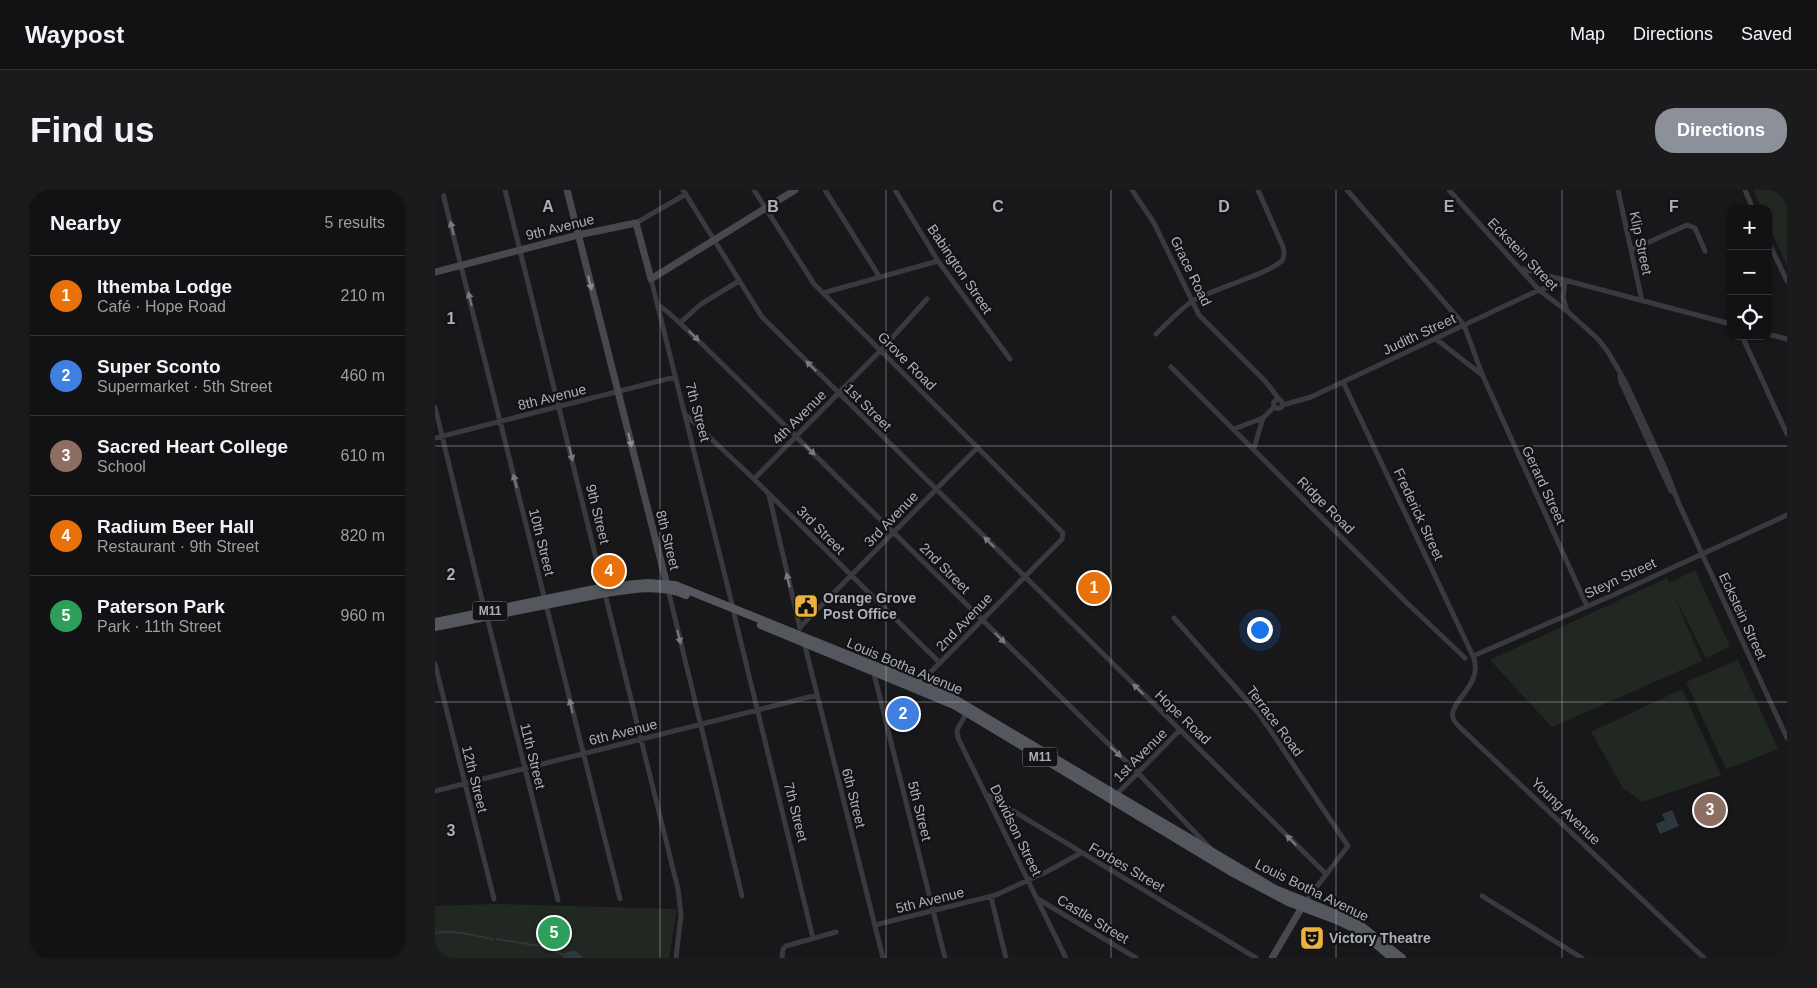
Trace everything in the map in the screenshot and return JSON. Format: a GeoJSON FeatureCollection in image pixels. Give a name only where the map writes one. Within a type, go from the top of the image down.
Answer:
{"type":"FeatureCollection","features":[{"type":"Feature","properties":{"kind":"main road","name":"8th Street"},"geometry":{"type":"LineString","coordinates":[[567,190],[667,586]]}},
{"type":"Feature","properties":{"kind":"main road"},"geometry":{"type":"LineString","coordinates":[[651,279],[795,190]]}},
{"type":"Feature","properties":{"kind":"main road","name":"9th Avenue"},"geometry":{"type":"LineString","coordinates":[[435,272],[636,223]]}},
{"type":"Feature","properties":{"kind":"main road","name":"7th Street"},"geometry":{"type":"LineString","coordinates":[[636,223],[651,279]]}},
{"type":"Feature","properties":{"kind":"main road","name":"Louis Botha Avenue"},"geometry":{"type":"LineString","coordinates":[[435,622],[486,614],[605,590],[667,586],[802,635],[956,700],[1275,889],[1303,905],[1365,935],[1392,958]]}},
{"type":"Feature","properties":{"kind":"main road","name":"Louis Botha Avenue"},"geometry":{"type":"LineString","coordinates":[[435,628],[486,614]]}},
{"type":"Feature","properties":{"kind":"main road","name":"Louis Botha Avenue"},"geometry":{"type":"LineString","coordinates":[[802,635],[873,670],[944,700],[967,712],[1233,873],[1274,896],[1339,914],[1360,925],[1402,958]]}},
{"type":"Feature","properties":{"kind":"main road"},"geometry":{"type":"LineString","coordinates":[[1275,956],[1303,905]]}},
{"type":"Feature","properties":{"kind":"street","name":"10th Street"},"geometry":{"type":"LineString","coordinates":[[442,190],[620,899]]}},
{"type":"Feature","properties":{"kind":"street","name":"9th Street"},"geometry":{"type":"LineString","coordinates":[[505,190],[681,903],[676,958]]}},
{"type":"Feature","properties":{"kind":"street","name":"Grove Road"},"geometry":{"type":"LineString","coordinates":[[754,190],[807,275],[823,293],[1063,533]]}},
{"type":"Feature","properties":{"kind":"street"},"geometry":{"type":"LineString","coordinates":[[825,190],[879,276]]}},
{"type":"Feature","properties":{"kind":"street","name":"Babington Street"},"geometry":{"type":"LineString","coordinates":[[895,190],[938,260],[1010,359]]}},
{"type":"Feature","properties":{"kind":"street","name":"Grace Road"},"geometry":{"type":"LineString","coordinates":[[1132,190],[1154,223],[1191,301],[1203,319],[1265,382],[1279,399]]}},
{"type":"Feature","properties":{"kind":"street"},"geometry":{"type":"LineString","coordinates":[[1157,334],[1191,301],[1265,270],[1278,264],[1283,259],[1285,254],[1283,247],[1258,190]]}},
{"type":"Feature","properties":{"kind":"street","name":"Gerard Street"},"geometry":{"type":"LineString","coordinates":[[1347,190],[1464,325],[1482,374],[1587,606]]}},
{"type":"Feature","properties":{"kind":"street","name":"Eckstein Street"},"geometry":{"type":"LineString","coordinates":[[1449,190],[1517,268],[1539,290],[1567,311],[1598,339],[1610,356],[1621,376],[1621,382],[1640,425],[1679,504],[1787,738]]}},
{"type":"Feature","properties":{"kind":"street","name":"Klip Street"},"geometry":{"type":"LineString","coordinates":[[1618,190],[1642,301]]}},
{"type":"Feature","properties":{"kind":"street"},"geometry":{"type":"LineString","coordinates":[[1745,190],[1751,205]]}},
{"type":"Feature","properties":{"kind":"street","name":"9th Avenue"},"geometry":{"type":"LineString","coordinates":[[636,223],[685,192]]}},
{"type":"Feature","properties":{"kind":"street","name":"1st Street"},"geometry":{"type":"LineString","coordinates":[[685,192],[762,317],[1024,576]]}},
{"type":"Feature","properties":{"kind":"street"},"geometry":{"type":"LineString","coordinates":[[1631,250],[1687,225],[1695,228],[1705,251]]}},
{"type":"Feature","properties":{"kind":"street"},"geometry":{"type":"LineString","coordinates":[[1772,249],[1787,281]]}},
{"type":"Feature","properties":{"kind":"street"},"geometry":{"type":"LineString","coordinates":[[823,293],[938,260]]}},
{"type":"Feature","properties":{"kind":"street"},"geometry":{"type":"LineString","coordinates":[[1517,268],[1727,323]]}},
{"type":"Feature","properties":{"kind":"street","name":"7th Street"},"geometry":{"type":"LineString","coordinates":[[651,279],[686,415],[813,938]]}},
{"type":"Feature","properties":{"kind":"street"},"geometry":{"type":"LineString","coordinates":[[680,323],[701,304],[739,281]]}},
{"type":"Feature","properties":{"kind":"street"},"geometry":{"type":"LineString","coordinates":[[1567,282],[1562,294],[1567,311]]}},
{"type":"Feature","properties":{"kind":"street","name":"Judith Street"},"geometry":{"type":"LineString","coordinates":[[1283,405],[1308,398],[1539,290],[1567,282]]}},
{"type":"Feature","properties":{"kind":"street","name":"4th Avenue"},"geometry":{"type":"LineString","coordinates":[[754,479],[881,350],[927,299]]}},
{"type":"Feature","properties":{"kind":"street","name":"2nd Street"},"geometry":{"type":"LineString","coordinates":[[657,304],[680,323],[795,436],[1138,774],[1214,852]]}},
{"type":"Feature","properties":{"kind":"street"},"geometry":{"type":"LineString","coordinates":[[1772,335],[1787,339]]}},
{"type":"Feature","properties":{"kind":"street","name":"Gerard Street"},"geometry":{"type":"LineString","coordinates":[[1436,339],[1482,374]]}},
{"type":"Feature","properties":{"kind":"street"},"geometry":{"type":"LineString","coordinates":[[1744,340],[1787,434]]}},
{"type":"Feature","properties":{"kind":"street","name":"Ridge Road"},"geometry":{"type":"LineString","coordinates":[[1171,367],[1406,602],[1465,658]]}},
{"type":"Feature","properties":{"kind":"street","name":"8th Avenue"},"geometry":{"type":"LineString","coordinates":[[435,438],[675,377]]}},
{"type":"Feature","properties":{"kind":"street","name":"Frederick Street"},"geometry":{"type":"LineString","coordinates":[[1343,382],[1473,656]]}},
{"type":"Feature","properties":{"kind":"street"},"geometry":{"type":"LineString","coordinates":[[1234,429],[1263,418],[1274,407],[1275,400],[1279,399],[1282,401],[1283,405],[1278,409],[1274,407]]}},
{"type":"Feature","properties":{"kind":"street","name":"11th Street"},"geometry":{"type":"LineString","coordinates":[[435,407],[558,900]]}},
{"type":"Feature","properties":{"kind":"street","name":"3rd Street"},"geometry":{"type":"LineString","coordinates":[[686,415],[754,479],[940,663]]}},
{"type":"Feature","properties":{"kind":"street"},"geometry":{"type":"LineString","coordinates":[[1254,448],[1263,418]]}},
{"type":"Feature","properties":{"kind":"street","name":"3rd Avenue"},"geometry":{"type":"LineString","coordinates":[[802,635],[851,576],[978,447]]}},
{"type":"Feature","properties":{"kind":"street","name":"6th Street"},"geometry":{"type":"LineString","coordinates":[[768,494],[883,958]]}},
{"type":"Feature","properties":{"kind":"street","name":"Steyn Street"},"geometry":{"type":"LineString","coordinates":[[1473,656],[1787,515]]}},
{"type":"Feature","properties":{"kind":"street","name":"2nd Avenue"},"geometry":{"type":"LineString","coordinates":[[919,683],[1062,539],[1063,533]]}},
{"type":"Feature","properties":{"kind":"street","name":"Hope Road"},"geometry":{"type":"LineString","coordinates":[[1024,576],[1326,874]]}},
{"type":"Feature","properties":{"kind":"street","name":"8th Street"},"geometry":{"type":"LineString","coordinates":[[667,586],[742,896]]}},
{"type":"Feature","properties":{"kind":"street","name":"Terrace Road"},"geometry":{"type":"LineString","coordinates":[[1174,618],[1260,715],[1348,846],[1326,874]]}},
{"type":"Feature","properties":{"kind":"street","name":"Young Avenue"},"geometry":{"type":"LineString","coordinates":[[1473,656],[1476,669],[1472,682],[1455,708],[1453,714],[1455,720],[1704,958]]}},
{"type":"Feature","properties":{"kind":"street","name":"12th Street"},"geometry":{"type":"LineString","coordinates":[[435,664],[494,899]]}},
{"type":"Feature","properties":{"kind":"street","name":"5th Street"},"geometry":{"type":"LineString","coordinates":[[873,670],[945,958]]}},
{"type":"Feature","properties":{"kind":"street","name":"6th Avenue"},"geometry":{"type":"LineString","coordinates":[[435,790],[817,695]]}},
{"type":"Feature","properties":{"kind":"street","name":"Davidson Street"},"geometry":{"type":"LineString","coordinates":[[967,712],[957,730],[957,735],[1066,958]]}},
{"type":"Feature","properties":{"kind":"street","name":"1st Avenue"},"geometry":{"type":"LineString","coordinates":[[1116,795],[1180,730]]}},
{"type":"Feature","properties":{"kind":"street","name":"Forbes Street"},"geometry":{"type":"LineString","coordinates":[[987,796],[1256,958]]}},
{"type":"Feature","properties":{"kind":"street","name":"5th Avenue"},"geometry":{"type":"LineString","coordinates":[[875,925],[991,897],[1029,881],[1081,854]]}},
{"type":"Feature","properties":{"kind":"street"},"geometry":{"type":"LineString","coordinates":[[1303,905],[1326,874]]}},
{"type":"Feature","properties":{"kind":"street"},"geometry":{"type":"LineString","coordinates":[[1482,896],[1582,958]]}},
{"type":"Feature","properties":{"kind":"street"},"geometry":{"type":"LineString","coordinates":[[991,897],[1007,958]]}},
{"type":"Feature","properties":{"kind":"street","name":"Castle Street"},"geometry":{"type":"LineString","coordinates":[[1038,899],[1136,958]]}},
{"type":"Feature","properties":{"kind":"street"},"geometry":{"type":"LineString","coordinates":[[782,958],[783,949],[786,946],[836,932]]}},
{"type":"Feature","properties":{"kind":"shaded area"},"geometry":{"type":"Polygon","coordinates":[[[1753,190],[1787,190],[1787,266],[1772,233],[1772,205],[1760,205],[1753,190]]]}},
{"type":"Feature","properties":{"kind":"shaded area"},"geometry":{"type":"Polygon","coordinates":[[[1695,570],[1730,646],[1706,658],[1674,595],[1702,661],[1552,727],[1490,660],[1667,578],[1669,583],[1695,570]]]}},
{"type":"Feature","properties":{"kind":"shaded area"},"geometry":{"type":"Polygon","coordinates":[[[1738,660],[1778,749],[1726,769],[1686,682],[1738,660]]]}},
{"type":"Feature","properties":{"kind":"shaded area"},"geometry":{"type":"Polygon","coordinates":[[[1682,689],[1721,775],[1642,802],[1623,788],[1591,732],[1682,689]]]}},
{"type":"Feature","properties":{"kind":"shaded area"},"geometry":{"type":"Polygon","coordinates":[[[1672,810],[1679,826],[1660,834],[1656,824],[1665,820],[1662,814],[1672,810]]]}},
{"type":"Feature","properties":{"kind":"shaded area"},"geometry":{"type":"Polygon","coordinates":[[[495,904],[677,909],[669,958],[435,958],[435,906],[495,904]]]}},
{"type":"Feature","properties":{"kind":"shaded area"},"geometry":{"type":"Polygon","coordinates":[[[576,951],[584,958],[563,958],[565,953],[576,951]]]}},
{"type":"Feature","properties":{"kind":"waterway"},"geometry":{"type":"LineString","coordinates":[[435,933],[457,932],[493,939]]}},
{"type":"Feature","properties":{"kind":"waterway"},"geometry":{"type":"LineString","coordinates":[[497,939],[540,946],[564,955]]}},
{"type":"Feature","properties":{"kind":"place","name":"Radium Beer Hall"},"geometry":{"type":"Point","coordinates":[609,571]}},
{"type":"Feature","properties":{"kind":"place","name":"Ithemba Lodge"},"geometry":{"type":"Point","coordinates":[1094,588]}},
{"type":"Feature","properties":{"kind":"place","name":"Orange Grove Post Office"},"geometry":{"type":"Point","coordinates":[806,606]}},
{"type":"Feature","properties":{"kind":"place","name":"Super Sconto"},"geometry":{"type":"Point","coordinates":[903,714]}},
{"type":"Feature","properties":{"kind":"place","name":"Sacred Heart College"},"geometry":{"type":"Point","coordinates":[1710,810]}},
{"type":"Feature","properties":{"kind":"place","name":"Paterson Park"},"geometry":{"type":"Point","coordinates":[554,933]}},
{"type":"Feature","properties":{"kind":"place","name":"Victory Theatre"},"geometry":{"type":"Point","coordinates":[1312,938]}}]}
